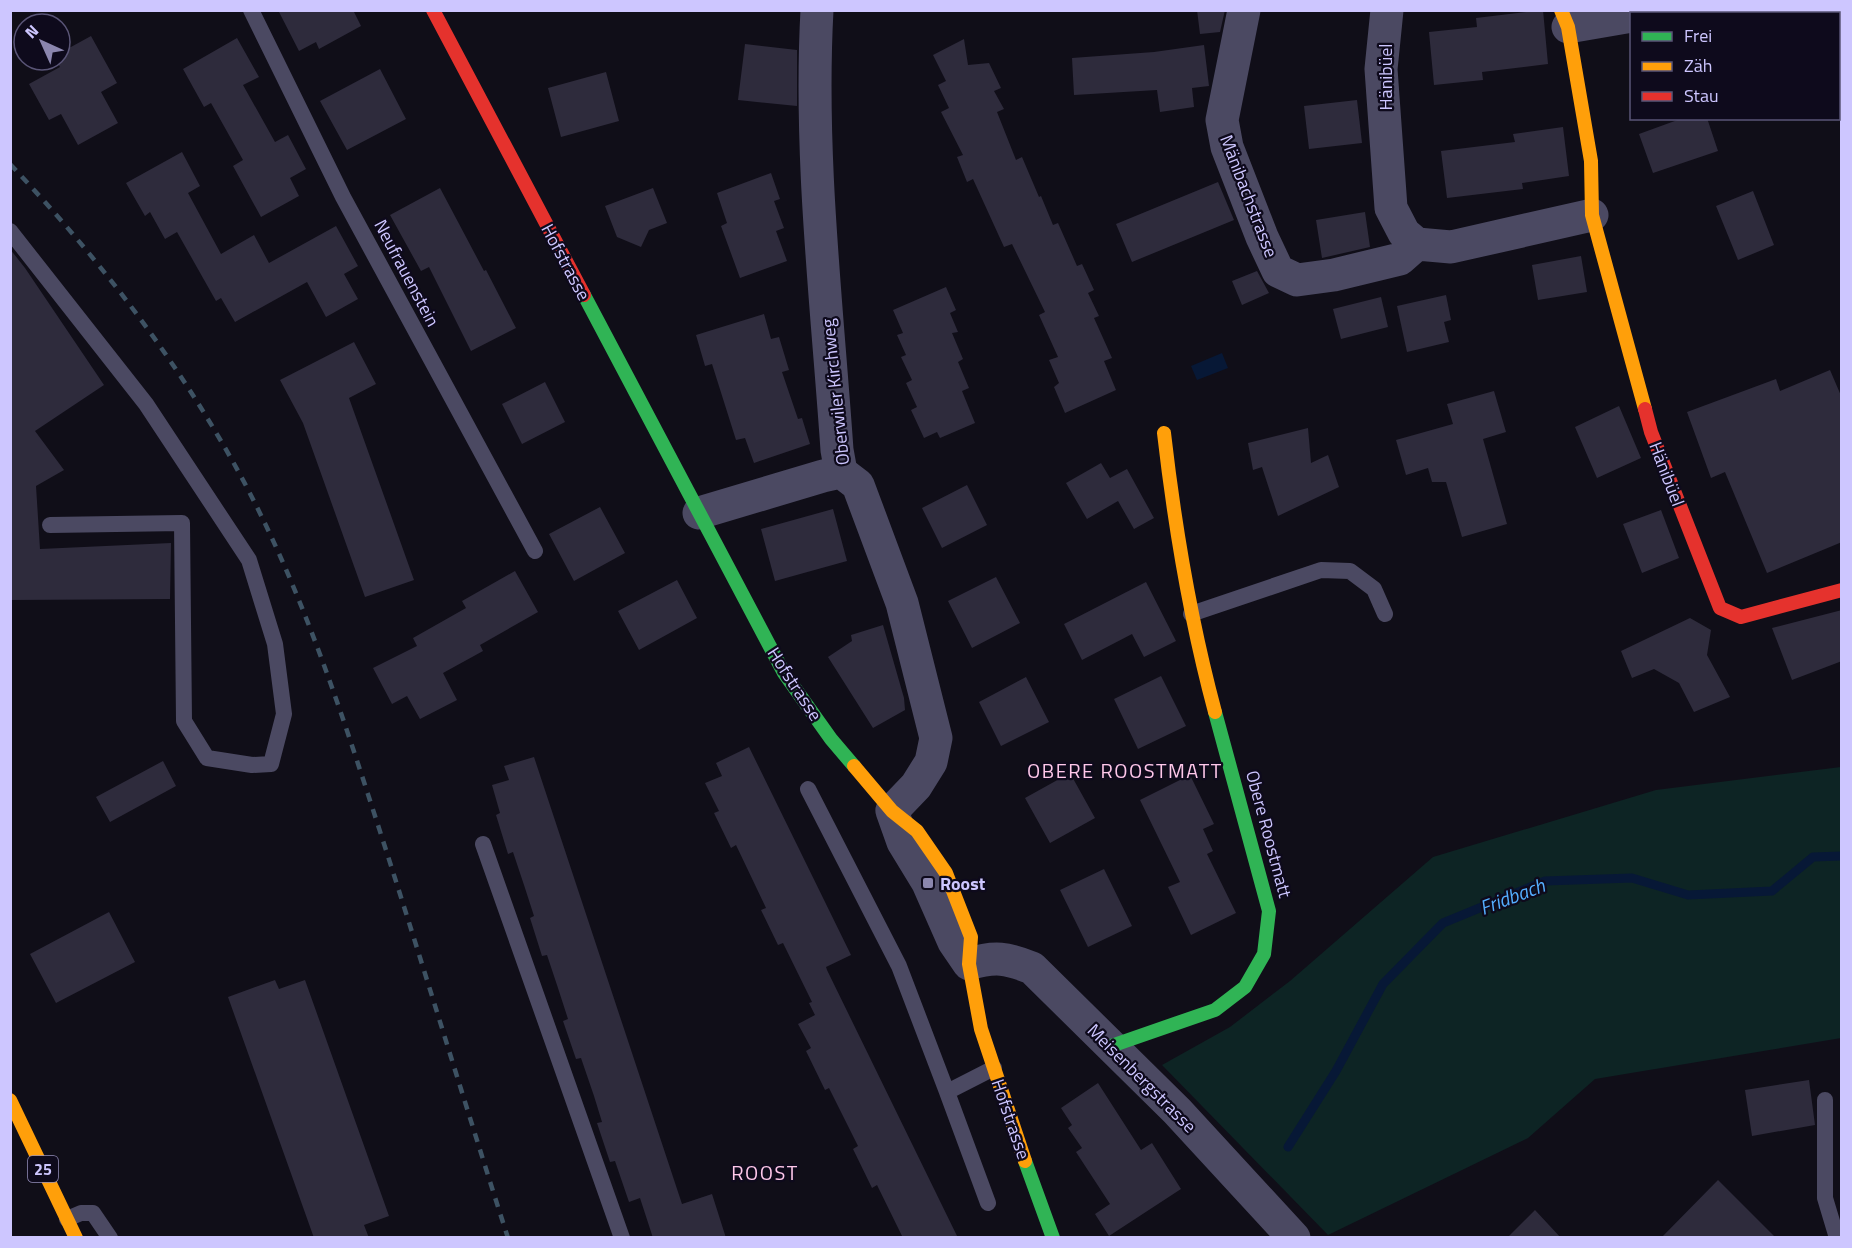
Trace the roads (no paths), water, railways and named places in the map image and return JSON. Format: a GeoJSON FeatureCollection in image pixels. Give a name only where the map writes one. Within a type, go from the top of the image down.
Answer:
{"type":"FeatureCollection","features":[{"type":"Feature","properties":{"kind":"street","name":"Hofstrasse"},"geometry":{"type":"LineString","coordinates":[[433,10],[784,673],[831,739],[892,811],[903,842],[928,883],[954,942],[969,964],[981,1029],[1053,1238]]}},
{"type":"Feature","properties":{"kind":"street","name":"Oberwiler Kirchweg"},"geometry":{"type":"LineString","coordinates":[[817,10],[815,44],[817,175],[837,450],[841,472],[858,485],[902,603],[936,738],[931,762],[916,786],[892,811]]}},
{"type":"Feature","properties":{"kind":"street","name":"Mänibachstrasse"},"geometry":{"type":"LineString","coordinates":[[1244,10],[1222,120],[1227,147],[1262,237],[1278,271],[1297,280],[1334,275],[1400,259],[1417,244]]}},
{"type":"Feature","properties":{"kind":"street","name":"Hänibüel"},"geometry":{"type":"LineString","coordinates":[[1387,10],[1381,69],[1391,208],[1404,232],[1417,244]]}},
{"type":"Feature","properties":{"kind":"street"},"geometry":{"type":"LineString","coordinates":[[1565,19],[1630,16]]}},
{"type":"Feature","properties":{"kind":"street","name":"Hänibüel"},"geometry":{"type":"LineString","coordinates":[[1565,19],[1591,161],[1592,215],[1651,432],[1720,608],[1741,616],[1842,590]]}},
{"type":"Feature","properties":{"kind":"street"},"geometry":{"type":"LineString","coordinates":[[1417,244],[1450,247],[1592,215]]}},
{"type":"Feature","properties":{"kind":"street","name":"Obere Roostmatt"},"geometry":{"type":"LineString","coordinates":[[1111,1046],[1158,1032],[1215,1010],[1245,987],[1264,954],[1269,911],[1197,644],[1174,520],[1164,433]]}},
{"type":"Feature","properties":{"kind":"street"},"geometry":{"type":"LineString","coordinates":[[699,513],[841,472]]}},
{"type":"Feature","properties":{"kind":"street","name":"Meisenbergstrasse"},"geometry":{"type":"LineString","coordinates":[[969,964],[988,958],[1017,962],[1032,968],[1177,1112],[1294,1238]]}},
{"type":"Feature","properties":{"kind":"street","name":"25"},"geometry":{"type":"LineString","coordinates":[[10,1100],[76,1238]]}},
{"type":"Feature","properties":{"kind":"lane","name":"Neufrauenstein"},"geometry":{"type":"LineString","coordinates":[[251,10],[343,197],[535,551]]}},
{"type":"Feature","properties":{"kind":"lane"},"geometry":{"type":"LineString","coordinates":[[10,231],[146,404],[249,560],[275,645],[284,714],[271,764],[252,765],[207,758],[184,721],[182,523],[50,525]]}},
{"type":"Feature","properties":{"kind":"lane"},"geometry":{"type":"LineString","coordinates":[[1191,614],[1322,570],[1350,571],[1374,589],[1385,614]]}},
{"type":"Feature","properties":{"kind":"lane"},"geometry":{"type":"LineString","coordinates":[[808,789],[899,966],[988,1203]]}},
{"type":"Feature","properties":{"kind":"lane"},"geometry":{"type":"LineString","coordinates":[[483,844],[622,1238]]}},
{"type":"Feature","properties":{"kind":"lane"},"geometry":{"type":"LineString","coordinates":[[947,1092],[994,1068]]}},
{"type":"Feature","properties":{"kind":"lane"},"geometry":{"type":"LineString","coordinates":[[1825,1100],[1825,1198],[1837,1238]]}},
{"type":"Feature","properties":{"kind":"lane"},"geometry":{"type":"LineString","coordinates":[[67,1219],[81,1213],[93,1214],[110,1238]]}},
{"type":"Feature","properties":{"kind":"water"},"geometry":{"type":"Polygon","coordinates":[[[1222,353],[1228,368],[1197,380],[1191,366],[1222,353]]]}},
{"type":"Feature","properties":{"kind":"waterway","name":"Fridbach"},"geometry":{"type":"LineString","coordinates":[[1288,1147],[1336,1071],[1383,984],[1443,923],[1545,881],[1632,878],[1688,895],[1772,891],[1813,857],[1842,856]]}},
{"type":"Feature","properties":{"kind":"railway"},"geometry":{"type":"LineString","coordinates":[[10,164],[96,262],[149,331],[221,441],[269,532],[309,626],[344,722],[508,1238]]}},
{"type":"Feature","properties":{"kind":"place","name":"Roost"},"geometry":{"type":"Point","coordinates":[928,883]}},
{"type":"Feature","properties":{"kind":"district","name":"OBERE ROOSTMATT"},"geometry":{"type":"Point","coordinates":[1125,770]}},
{"type":"Feature","properties":{"kind":"district","name":"ROOST"},"geometry":{"type":"Point","coordinates":[765,1172]}}]}
